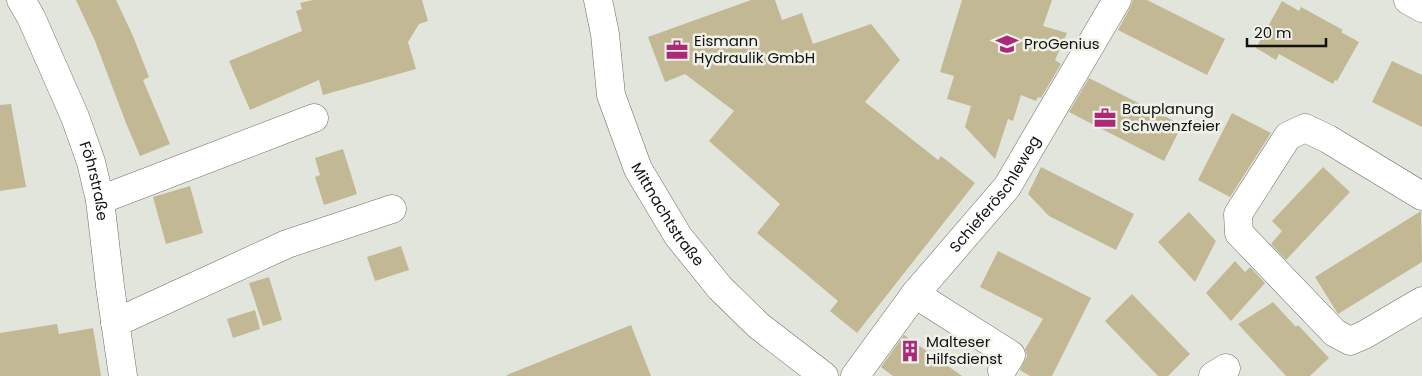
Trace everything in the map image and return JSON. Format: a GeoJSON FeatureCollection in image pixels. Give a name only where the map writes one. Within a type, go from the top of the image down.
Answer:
{"type":"FeatureCollection","features":[{"type":"Feature","properties":{"kind":"street","name":"Föhrstraße"},"geometry":{"type":"LineString","coordinates":[[21,0],[31,17],[78,124],[92,162],[100,200],[115,323],[124,376]]}},
{"type":"Feature","properties":{"kind":"street","name":"Mittnachtstraße"},"geometry":{"type":"LineString","coordinates":[[598,0],[605,34],[611,95],[638,169],[678,236],[720,288],[759,326],[824,376]]}},
{"type":"Feature","properties":{"kind":"street","name":"Schieferöschleweg"},"geometry":{"type":"LineString","coordinates":[[855,376],[916,294],[1007,187],[1117,0]]}},
{"type":"Feature","properties":{"kind":"street"},"geometry":{"type":"LineString","coordinates":[[1408,0],[1422,8]]}},
{"type":"Feature","properties":{"kind":"street"},"geometry":{"type":"LineString","coordinates":[[100,200],[314,118]]}},
{"type":"Feature","properties":{"kind":"street"},"geometry":{"type":"LineString","coordinates":[[1422,196],[1328,139],[1305,128],[1288,136],[1238,214],[1239,233],[1335,333],[1350,341],[1364,335],[1422,301]]}},
{"type":"Feature","properties":{"kind":"street"},"geometry":{"type":"LineString","coordinates":[[115,323],[287,244],[392,209]]}},
{"type":"Feature","properties":{"kind":"street"},"geometry":{"type":"LineString","coordinates":[[916,294],[1011,355],[1002,370]]}},
{"type":"Feature","properties":{"kind":"building"},"geometry":{"type":"Polygon","coordinates":[[[76,0],[116,0],[149,77],[143,80],[170,144],[140,156],[95,41],[76,0]]]}},
{"type":"Feature","properties":{"kind":"building"},"geometry":{"type":"Polygon","coordinates":[[[313,0],[422,0],[428,21],[419,24],[408,42],[416,69],[323,95],[319,80],[250,110],[229,61],[302,31],[296,11],[302,9],[300,3],[313,0]]]}},
{"type":"Feature","properties":{"kind":"building"},"geometry":{"type":"Polygon","coordinates":[[[751,0],[775,0],[782,20],[802,13],[813,44],[871,24],[900,60],[865,102],[938,160],[941,156],[975,183],[857,333],[830,311],[838,301],[757,233],[780,204],[709,141],[734,111],[685,74],[665,82],[648,37],[751,0]]]}},
{"type":"Feature","properties":{"kind":"building"},"geometry":{"type":"Polygon","coordinates":[[[962,0],[1052,0],[1043,26],[1067,33],[1055,60],[1061,64],[1041,98],[1038,97],[1036,101],[1021,95],[1013,121],[1008,119],[995,159],[965,127],[971,106],[947,99],[954,76],[940,72],[962,0]]]}},
{"type":"Feature","properties":{"kind":"building"},"geometry":{"type":"Polygon","coordinates":[[[1133,0],[1147,0],[1225,39],[1207,75],[1118,30],[1133,0]]]}},
{"type":"Feature","properties":{"kind":"building"},"geometry":{"type":"Polygon","coordinates":[[[1282,1],[1299,11],[1301,7],[1343,30],[1341,32],[1359,42],[1337,81],[1335,80],[1333,84],[1279,54],[1276,60],[1256,48],[1282,1]]]}},
{"type":"Feature","properties":{"kind":"building"},"geometry":{"type":"Polygon","coordinates":[[[1392,61],[1422,75],[1422,127],[1372,102],[1392,61]]]}},
{"type":"Feature","properties":{"kind":"building"},"geometry":{"type":"Polygon","coordinates":[[[1089,78],[1182,125],[1164,161],[1069,112],[1089,78]]]}},
{"type":"Feature","properties":{"kind":"building"},"geometry":{"type":"Polygon","coordinates":[[[11,104],[26,187],[0,191],[0,105],[11,104]]]}},
{"type":"Feature","properties":{"kind":"building"},"geometry":{"type":"Polygon","coordinates":[[[1232,113],[1271,133],[1230,197],[1198,180],[1232,113]]]}},
{"type":"Feature","properties":{"kind":"building"},"geometry":{"type":"Polygon","coordinates":[[[343,149],[357,194],[324,205],[315,177],[320,175],[315,158],[343,149]]]}},
{"type":"Feature","properties":{"kind":"building"},"geometry":{"type":"Polygon","coordinates":[[[1041,167],[1134,214],[1116,250],[1049,216],[1028,194],[1041,167]]]}},
{"type":"Feature","properties":{"kind":"building"},"geometry":{"type":"Polygon","coordinates":[[[1323,167],[1350,192],[1286,260],[1271,244],[1282,231],[1272,221],[1323,167]]]}},
{"type":"Feature","properties":{"kind":"building"},"geometry":{"type":"Polygon","coordinates":[[[190,186],[203,233],[166,244],[153,197],[190,186]]]}},
{"type":"Feature","properties":{"kind":"building"},"geometry":{"type":"Polygon","coordinates":[[[1421,211],[1422,262],[1338,314],[1315,277],[1421,211]]]}},
{"type":"Feature","properties":{"kind":"building"},"geometry":{"type":"Polygon","coordinates":[[[1189,212],[1216,241],[1195,282],[1158,242],[1189,212]]]}},
{"type":"Feature","properties":{"kind":"building"},"geometry":{"type":"Polygon","coordinates":[[[401,246],[409,270],[375,281],[367,257],[401,246]]]}},
{"type":"Feature","properties":{"kind":"building"},"geometry":{"type":"Polygon","coordinates":[[[998,251],[1091,298],[1052,376],[1030,376],[1020,370],[1027,356],[1025,349],[1043,319],[980,287],[998,251]]]}},
{"type":"Feature","properties":{"kind":"building"},"geometry":{"type":"Polygon","coordinates":[[[1235,261],[1245,272],[1250,267],[1265,283],[1231,321],[1206,293],[1235,261]]]}},
{"type":"Feature","properties":{"kind":"building"},"geometry":{"type":"Polygon","coordinates":[[[269,277],[282,320],[263,326],[249,283],[269,277]]]}},
{"type":"Feature","properties":{"kind":"building"},"geometry":{"type":"Polygon","coordinates":[[[1132,294],[1190,354],[1168,376],[1158,376],[1105,321],[1132,294]]]}},
{"type":"Feature","properties":{"kind":"building"},"geometry":{"type":"Polygon","coordinates":[[[1273,302],[1329,358],[1310,376],[1286,376],[1238,324],[1273,302]]]}},
{"type":"Feature","properties":{"kind":"building"},"geometry":{"type":"Polygon","coordinates":[[[255,310],[260,329],[233,338],[227,319],[255,310]]]}},
{"type":"Feature","properties":{"kind":"building"},"geometry":{"type":"Polygon","coordinates":[[[57,324],[59,334],[93,328],[101,376],[0,376],[0,333],[57,324]]]}},
{"type":"Feature","properties":{"kind":"building"},"geometry":{"type":"Polygon","coordinates":[[[631,325],[651,376],[507,376],[507,375],[631,325]]]}},
{"type":"Feature","properties":{"kind":"building","name":"Malteser Hilfsdienst"},"geometry":{"type":"Polygon","coordinates":[[[904,335],[962,376],[893,376],[881,367],[904,335]]]}},
{"type":"Feature","properties":{"kind":"place","name":"ProGenius"},"geometry":{"type":"Point","coordinates":[1007,44]}},
{"type":"Feature","properties":{"kind":"place","name":"Eismann Hydraulik GmbH"},"geometry":{"type":"Point","coordinates":[677,50]}},
{"type":"Feature","properties":{"kind":"place","name":"Bauplanung Schwenzfeier"},"geometry":{"type":"Point","coordinates":[1105,118]}},
{"type":"Feature","properties":{"kind":"place","name":"Malteser Hilfsdienst"},"geometry":{"type":"Point","coordinates":[910,351]}}]}
